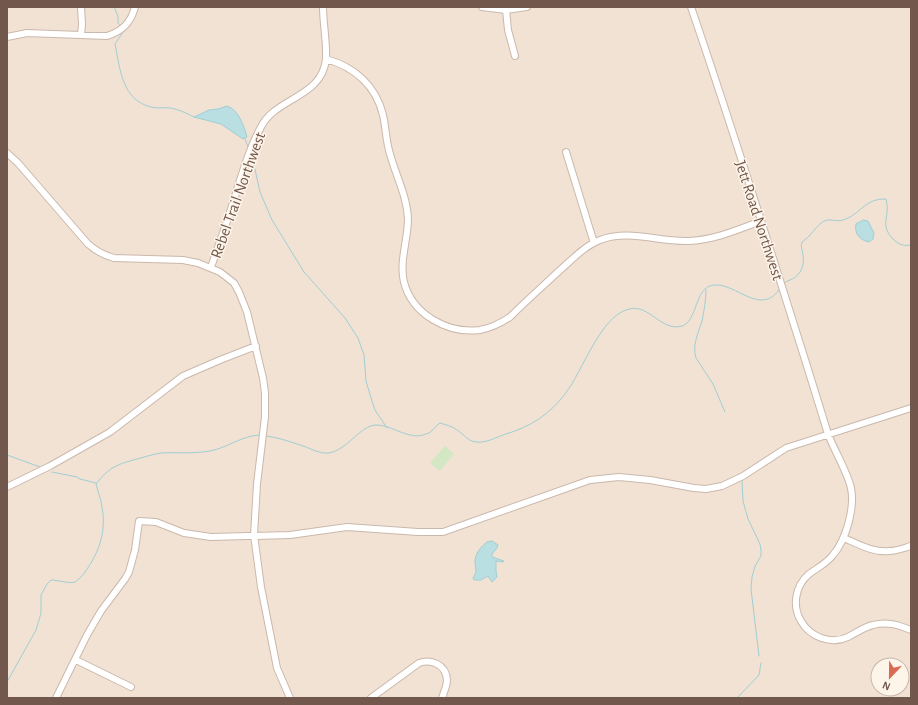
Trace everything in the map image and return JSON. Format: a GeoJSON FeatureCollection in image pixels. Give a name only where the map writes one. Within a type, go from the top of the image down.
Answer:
{"type":"FeatureCollection","features":[{"type":"Feature","properties":{"kind":"street"},"geometry":{"type":"LineString","coordinates":[[81,7],[81,35]]}},
{"type":"Feature","properties":{"kind":"street"},"geometry":{"type":"LineString","coordinates":[[7,37],[27,33],[102,36],[117,32],[130,21],[135,7]]}},
{"type":"Feature","properties":{"kind":"street","name":"Rebel Trail Northwest"},"geometry":{"type":"LineString","coordinates":[[211,268],[248,158],[261,126],[271,114],[310,88],[320,75],[326,58],[323,7]]}},
{"type":"Feature","properties":{"kind":"street"},"geometry":{"type":"LineString","coordinates":[[482,7],[506,10],[527,7]]}},
{"type":"Feature","properties":{"kind":"street","name":"Jett Road Northwest"},"geometry":{"type":"LineString","coordinates":[[691,7],[780,280],[828,434],[849,481],[852,492],[852,507],[844,538],[832,557],[807,576],[798,589],[796,606],[798,616],[804,626],[814,635],[829,640],[847,637],[864,628],[882,623],[892,624],[911,630]]}},
{"type":"Feature","properties":{"kind":"street"},"geometry":{"type":"LineString","coordinates":[[506,10],[508,34],[515,56]]}},
{"type":"Feature","properties":{"kind":"street"},"geometry":{"type":"LineString","coordinates":[[326,58],[342,64],[358,74],[370,87],[380,104],[390,152],[407,208],[408,228],[403,263],[403,281],[418,309],[427,316],[444,325],[463,330],[479,330],[495,325],[510,317],[580,253],[594,243],[609,237],[625,235],[676,240],[700,240],[721,235],[761,221]]}},
{"type":"Feature","properties":{"kind":"street"},"geometry":{"type":"LineString","coordinates":[[566,152],[594,243]]}},
{"type":"Feature","properties":{"kind":"street"},"geometry":{"type":"LineString","coordinates":[[7,153],[18,163],[88,244],[98,252],[105,256],[114,258],[183,260],[198,263],[228,277],[239,292],[247,312],[256,346],[263,378],[266,405],[257,484],[254,535],[261,587],[277,668],[290,698]]}},
{"type":"Feature","properties":{"kind":"street"},"geometry":{"type":"LineString","coordinates":[[7,487],[50,466],[110,432],[183,376],[256,346]]}},
{"type":"Feature","properties":{"kind":"street"},"geometry":{"type":"LineString","coordinates":[[56,698],[87,635],[101,611],[129,572],[135,550],[139,521],[156,522],[202,537],[219,538],[254,535],[290,535],[346,527],[418,532],[443,532],[590,480],[603,478],[638,479],[694,488],[717,488],[742,477],[786,448],[911,408]]}},
{"type":"Feature","properties":{"kind":"street"},"geometry":{"type":"LineString","coordinates":[[844,538],[872,550],[881,552],[911,546]]}},
{"type":"Feature","properties":{"kind":"street"},"geometry":{"type":"LineString","coordinates":[[76,660],[131,687]]}},
{"type":"Feature","properties":{"kind":"street"},"geometry":{"type":"LineString","coordinates":[[371,698],[419,663],[425,661],[436,663],[444,671],[447,680],[442,698]]}},
{"type":"Feature","properties":{"kind":"shaded area"},"geometry":{"type":"Polygon","coordinates":[[[7,7],[911,7],[911,698],[7,698],[7,7]]]}},
{"type":"Feature","properties":{"kind":"green space"},"geometry":{"type":"Polygon","coordinates":[[[445,446],[454,454],[440,471],[430,463],[445,446]]]}},
{"type":"Feature","properties":{"kind":"water"},"geometry":{"type":"Polygon","coordinates":[[[227,106],[238,115],[243,123],[247,137],[243,139],[221,124],[194,117],[209,110],[227,106]]]}},
{"type":"Feature","properties":{"kind":"water"},"geometry":{"type":"Polygon","coordinates":[[[863,220],[868,221],[874,233],[873,239],[869,242],[860,238],[856,231],[856,224],[863,220]]]}},
{"type":"Feature","properties":{"kind":"water"},"geometry":{"type":"Polygon","coordinates":[[[492,541],[498,545],[492,554],[492,557],[504,561],[496,561],[497,577],[492,582],[488,576],[481,580],[474,580],[473,578],[476,572],[475,559],[477,553],[487,542],[492,541]]]}},
{"type":"Feature","properties":{"kind":"waterway"},"geometry":{"type":"LineString","coordinates":[[114,7],[118,16],[118,23],[121,26]]}},
{"type":"Feature","properties":{"kind":"waterway"},"geometry":{"type":"LineString","coordinates":[[123,32],[115,44],[121,73],[128,91],[141,103],[151,107],[182,111],[194,117]]}},
{"type":"Feature","properties":{"kind":"waterway"},"geometry":{"type":"LineString","coordinates":[[245,139],[248,147]]}},
{"type":"Feature","properties":{"kind":"waterway"},"geometry":{"type":"LineString","coordinates":[[252,156],[260,192],[272,220],[304,272],[345,318],[358,338],[364,355],[366,381],[371,398],[375,410],[387,428]]}},
{"type":"Feature","properties":{"kind":"waterway"},"geometry":{"type":"LineString","coordinates":[[783,284],[796,277],[800,272],[803,263],[801,244],[820,224],[828,220],[844,220],[869,203],[879,199],[886,199],[886,225],[889,234],[900,244],[911,245]]}},
{"type":"Feature","properties":{"kind":"waterway"},"geometry":{"type":"LineString","coordinates":[[265,436],[274,437],[319,452],[329,453],[336,451],[370,426],[376,425],[389,427],[413,436],[420,436],[430,432],[440,423],[455,429],[471,441],[488,441],[531,424],[553,408],[572,384],[601,333],[609,322],[619,314],[629,309],[643,310],[668,325],[675,327],[682,326],[691,318],[699,298],[708,287],[714,285],[723,286],[756,300],[764,300],[772,297],[780,289]]}},
{"type":"Feature","properties":{"kind":"waterway"},"geometry":{"type":"LineString","coordinates":[[706,290],[702,321],[696,340],[695,353],[696,358],[713,384],[725,412]]}},
{"type":"Feature","properties":{"kind":"waterway"},"geometry":{"type":"LineString","coordinates":[[7,682],[36,630],[41,613],[41,595],[47,584],[51,580],[70,583],[75,582],[80,578],[95,557],[103,529],[102,504],[96,484],[105,474],[114,467],[152,455],[161,453],[210,451],[252,436],[259,435]]}},
{"type":"Feature","properties":{"kind":"waterway"},"geometry":{"type":"LineString","coordinates":[[7,455],[40,467]]}},
{"type":"Feature","properties":{"kind":"waterway"},"geometry":{"type":"LineString","coordinates":[[52,472],[77,477],[96,483]]}},
{"type":"Feature","properties":{"kind":"waterway"},"geometry":{"type":"LineString","coordinates":[[742,480],[743,501],[748,519],[760,544],[761,550],[761,556],[755,566],[752,577],[751,589],[759,656]]}},
{"type":"Feature","properties":{"kind":"waterway"},"geometry":{"type":"LineString","coordinates":[[737,698],[759,675],[761,663]]}}]}
